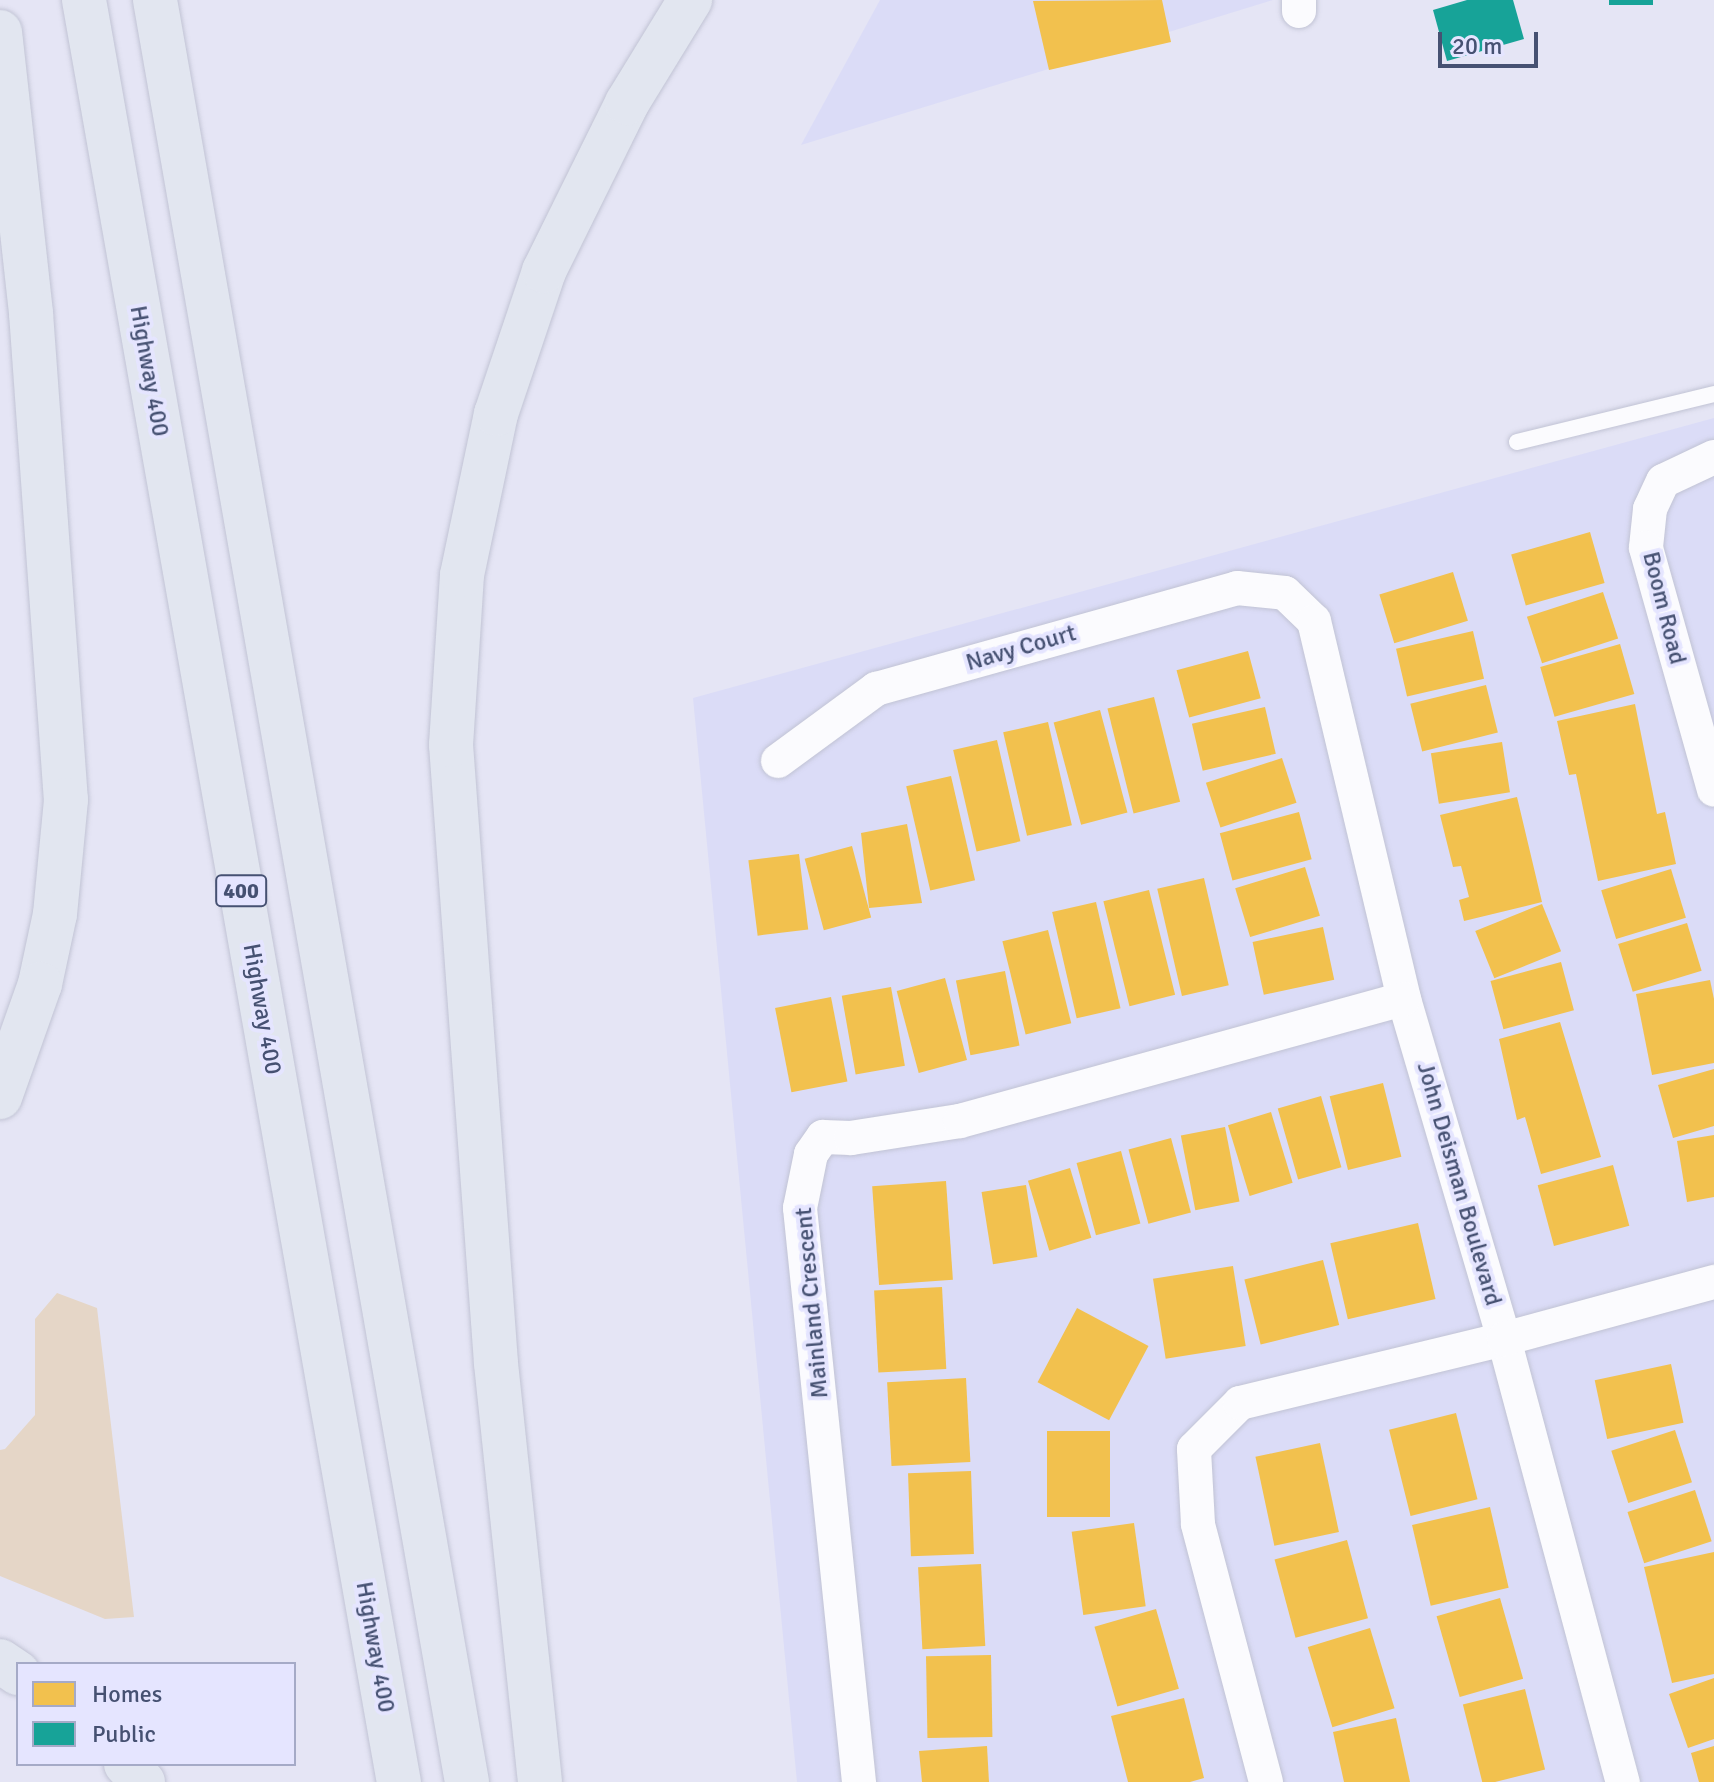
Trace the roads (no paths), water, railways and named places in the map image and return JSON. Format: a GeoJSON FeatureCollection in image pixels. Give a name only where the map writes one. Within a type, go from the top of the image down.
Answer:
{"type":"FeatureCollection","features":[{"type":"Feature","properties":{"kind":"highway","name":"Highway 400"},"geometry":{"type":"LineString","coordinates":[[84,0],[399,1782]]}},
{"type":"Feature","properties":{"kind":"highway"},"geometry":{"type":"LineString","coordinates":[[155,0],[467,1782]]}},
{"type":"Feature","properties":{"kind":"highway"},"geometry":{"type":"LineString","coordinates":[[540,1782],[496,1363],[451,745],[462,575],[496,414],[544,271],[627,103],[690,0]]}},
{"type":"Feature","properties":{"kind":"highway"},"geometry":{"type":"LineString","coordinates":[[0,32],[31,313],[66,800],[55,914],[40,984],[0,1097]]}},
{"type":"Feature","properties":{"kind":"highway"},"geometry":{"type":"LineString","coordinates":[[128,1766],[143,1782]]}},
{"type":"Feature","properties":{"kind":"street","name":"Boom Road"},"geometry":{"type":"LineString","coordinates":[[1714,457],[1663,481],[1650,509],[1646,548],[1714,790]]}},
{"type":"Feature","properties":{"kind":"street","name":"Navy Court"},"geometry":{"type":"LineString","coordinates":[[778,761],[876,689],[1237,588],[1285,593]]}},
{"type":"Feature","properties":{"kind":"street","name":"John Deisman Boulevard"},"geometry":{"type":"LineString","coordinates":[[1285,593],[1314,621],[1404,999],[1504,1339],[1623,1782]]}},
{"type":"Feature","properties":{"kind":"street","name":"Mainland Crescent"},"geometry":{"type":"LineString","coordinates":[[859,1782],[800,1208],[811,1154],[823,1137],[851,1138],[960,1121],[1404,999]]}},
{"type":"Feature","properties":{"kind":"street"},"geometry":{"type":"LineString","coordinates":[[1266,1782],[1198,1524],[1194,1449],[1240,1403],[1504,1339],[1714,1282]]}},
{"type":"Feature","properties":{"kind":"lane"},"geometry":{"type":"LineString","coordinates":[[1517,442],[1714,394]]}}]}
